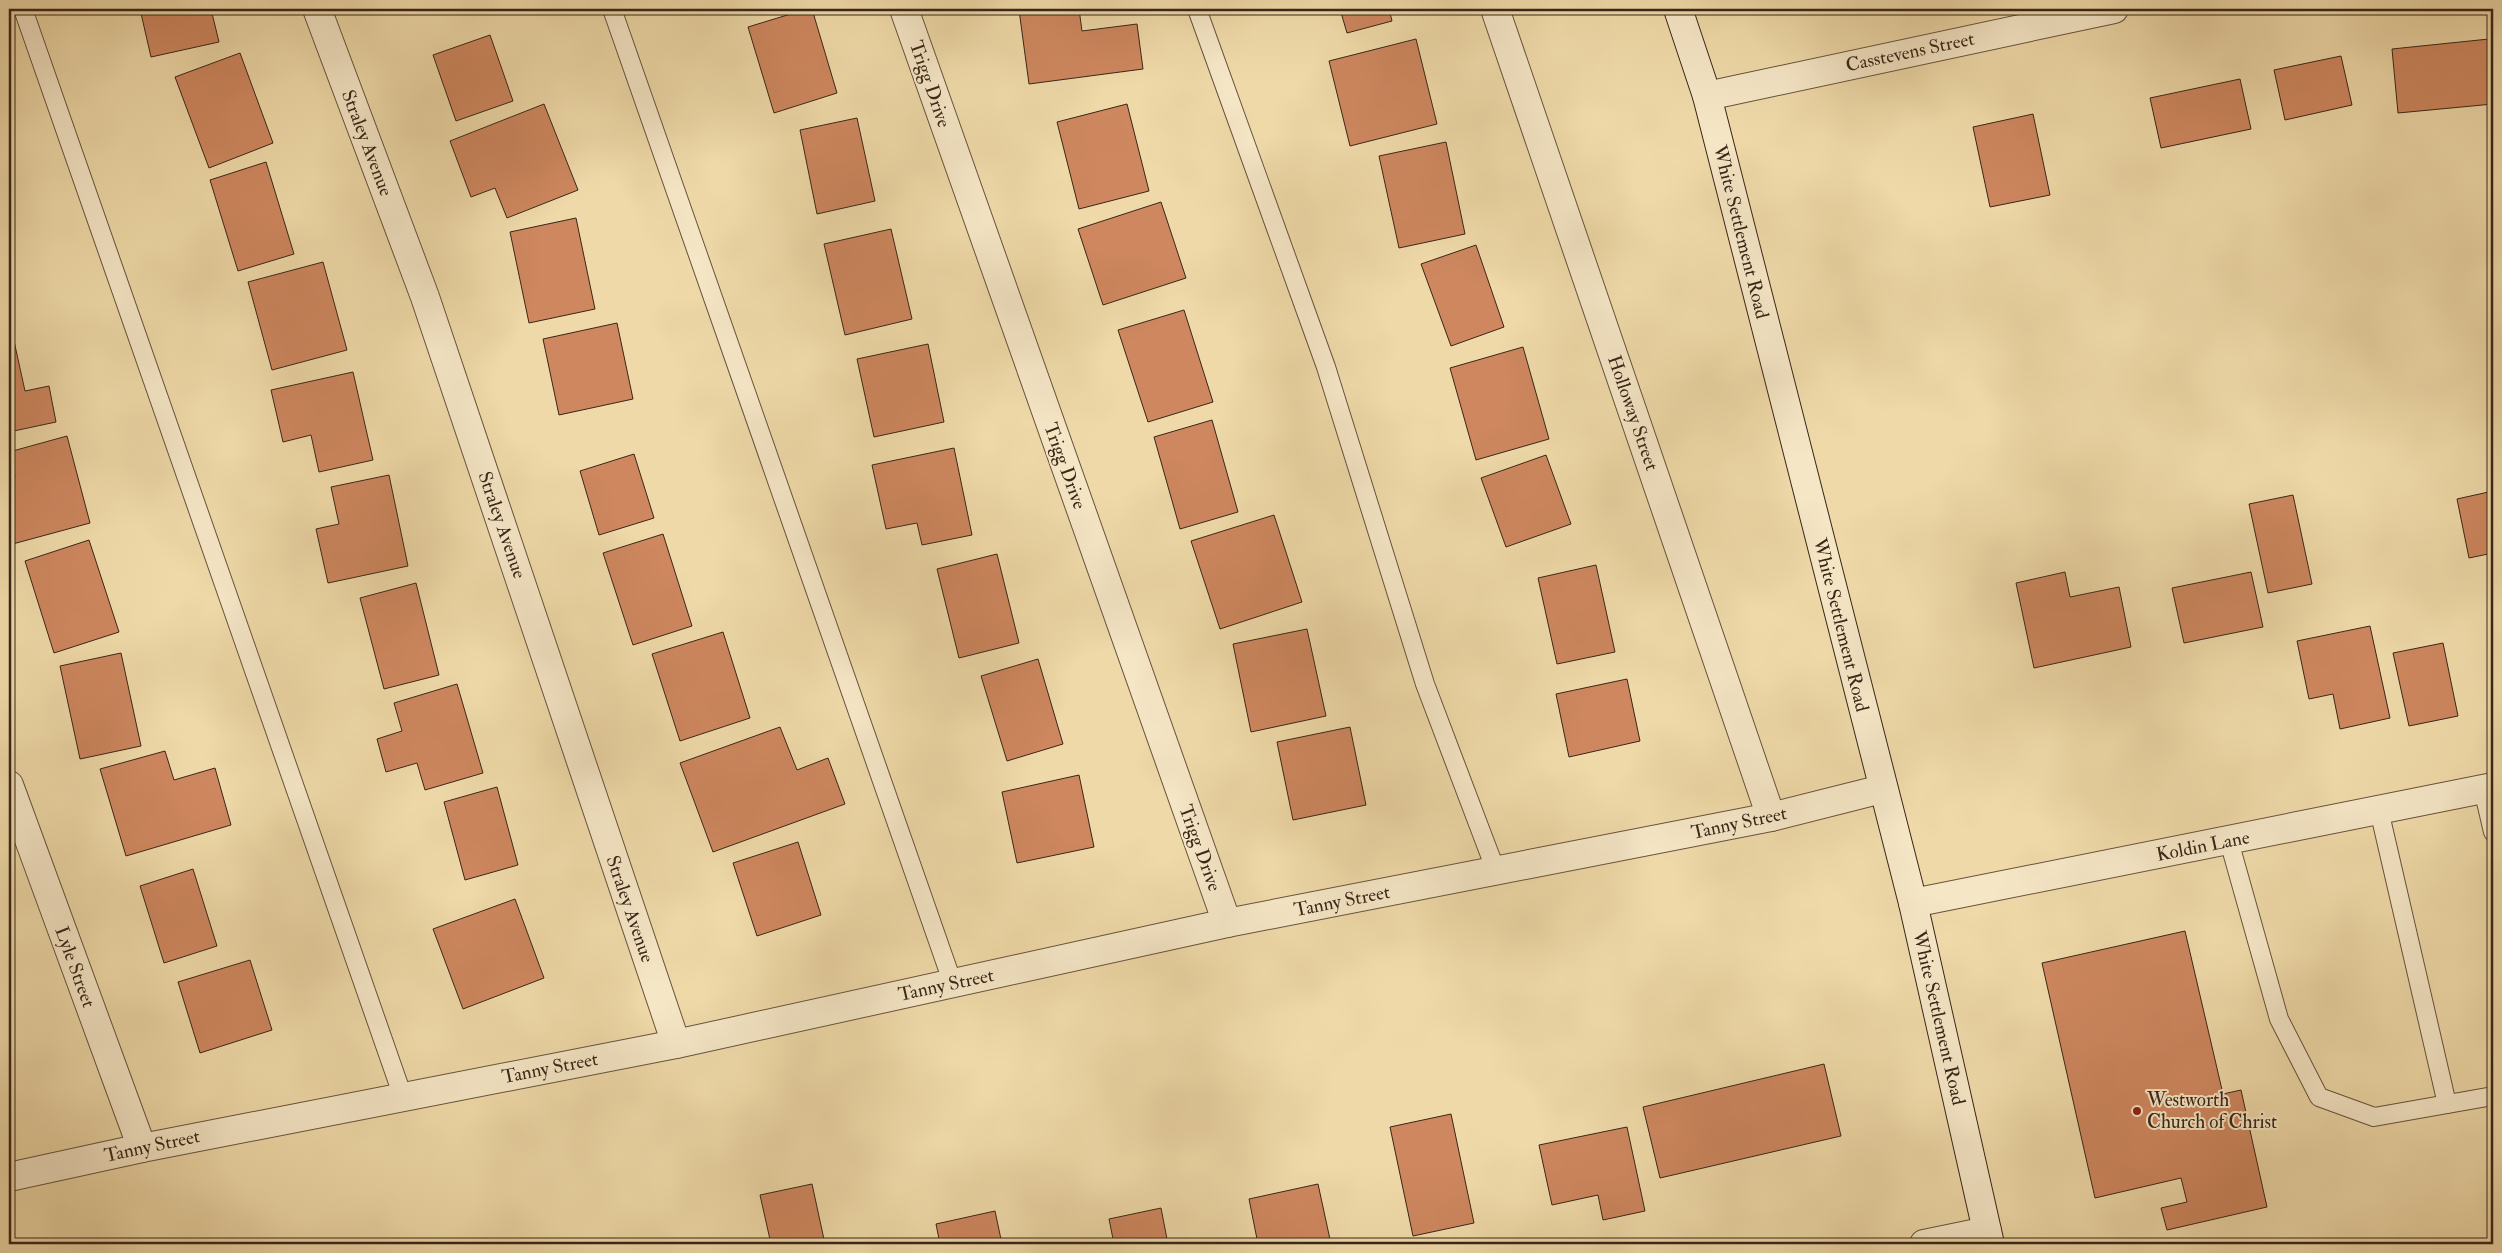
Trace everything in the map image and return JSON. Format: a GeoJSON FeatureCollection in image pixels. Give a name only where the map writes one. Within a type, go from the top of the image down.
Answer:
{"type":"FeatureCollection","features":[{"type":"Feature","properties":{"kind":"street","name":"Straley Avenue"},"geometry":{"type":"LineString","coordinates":[[317,9],[425,297],[676,1044]]}},
{"type":"Feature","properties":{"kind":"street","name":"Trigg Drive"},"geometry":{"type":"LineString","coordinates":[[904,9],[1227,923]]}},
{"type":"Feature","properties":{"kind":"street","name":"Holloway Street"},"geometry":{"type":"LineString","coordinates":[[1495,9],[1771,817]]}},
{"type":"Feature","properties":{"kind":"street","name":"White Settlement Road"},"geometry":{"type":"LineString","coordinates":[[1678,9],[1707,96],[1882,789],[1913,902],[1988,1238]]}},
{"type":"Feature","properties":{"kind":"street","name":"Casstevens Street"},"geometry":{"type":"LineString","coordinates":[[1707,96],[2114,9]]}},
{"type":"Feature","properties":{"kind":"street","name":"Lyle Street"},"geometry":{"type":"LineString","coordinates":[[9,785],[142,1148]]}},
{"type":"Feature","properties":{"kind":"street","name":"Koldin Lane"},"geometry":{"type":"LineString","coordinates":[[1913,902],[2488,788]]}},
{"type":"Feature","properties":{"kind":"street","name":"Tanny Street"},"geometry":{"type":"LineString","coordinates":[[9,1177],[142,1148],[676,1044],[1227,923],[1771,817],[1882,789]]}},
{"type":"Feature","properties":{"kind":"street"},"geometry":{"type":"LineString","coordinates":[[1924,1244],[1988,1238]]}},
{"type":"Feature","properties":{"kind":"lane"},"geometry":{"type":"LineString","coordinates":[[23,9],[403,1097]]}},
{"type":"Feature","properties":{"kind":"lane"},"geometry":{"type":"LineString","coordinates":[[612,9],[953,984]]}},
{"type":"Feature","properties":{"kind":"lane"},"geometry":{"type":"LineString","coordinates":[[1197,9],[1326,367],[1425,684],[1496,871]]}},
{"type":"Feature","properties":{"kind":"lane"},"geometry":{"type":"LineString","coordinates":[[2488,788],[2493,832]]}},
{"type":"Feature","properties":{"kind":"lane"},"geometry":{"type":"LineString","coordinates":[[2379,810],[2446,1104]]}},
{"type":"Feature","properties":{"kind":"lane"},"geometry":{"type":"LineString","coordinates":[[2229,840],[2279,1019],[2319,1097],[2374,1117],[2493,1096]]}},
{"type":"Feature","properties":{"kind":"building"},"geometry":{"type":"Polygon","coordinates":[[[140,9],[211,9],[219,42],[151,57],[140,9]]]}},
{"type":"Feature","properties":{"kind":"building"},"geometry":{"type":"Polygon","coordinates":[[[812,9],[837,93],[774,113],[748,27],[812,9]]]}},
{"type":"Feature","properties":{"kind":"building"},"geometry":{"type":"Polygon","coordinates":[[[1079,9],[1082,31],[1137,24],[1143,69],[1029,84],[1019,10],[1079,9]]]}},
{"type":"Feature","properties":{"kind":"building"},"geometry":{"type":"Polygon","coordinates":[[[1340,9],[1389,9],[1392,21],[1347,33],[1340,9]]]}},
{"type":"Feature","properties":{"kind":"building"},"geometry":{"type":"Polygon","coordinates":[[[490,35],[513,101],[456,121],[433,55],[490,35]]]}},
{"type":"Feature","properties":{"kind":"building"},"geometry":{"type":"Polygon","coordinates":[[[1416,39],[1437,124],[1350,146],[1329,61],[1416,39]]]}},
{"type":"Feature","properties":{"kind":"building"},"geometry":{"type":"Polygon","coordinates":[[[2489,39],[2493,104],[2398,113],[2392,49],[2489,39]]]}},
{"type":"Feature","properties":{"kind":"building"},"geometry":{"type":"Polygon","coordinates":[[[240,53],[273,143],[209,168],[175,77],[240,53]]]}},
{"type":"Feature","properties":{"kind":"building"},"geometry":{"type":"Polygon","coordinates":[[[2341,56],[2352,105],[2285,120],[2274,70],[2341,56]]]}},
{"type":"Feature","properties":{"kind":"building"},"geometry":{"type":"Polygon","coordinates":[[[2240,79],[2251,129],[2161,148],[2150,98],[2240,79]]]}},
{"type":"Feature","properties":{"kind":"building"},"geometry":{"type":"Polygon","coordinates":[[[544,104],[578,190],[507,218],[495,188],[471,197],[450,141],[544,104]]]}},
{"type":"Feature","properties":{"kind":"building"},"geometry":{"type":"Polygon","coordinates":[[[1127,104],[1149,191],[1079,209],[1057,122],[1127,104]]]}},
{"type":"Feature","properties":{"kind":"building"},"geometry":{"type":"Polygon","coordinates":[[[2033,114],[2050,195],[1990,207],[1973,127],[2033,114]]]}},
{"type":"Feature","properties":{"kind":"building"},"geometry":{"type":"Polygon","coordinates":[[[857,118],[875,201],[817,214],[800,130],[857,118]]]}},
{"type":"Feature","properties":{"kind":"building"},"geometry":{"type":"Polygon","coordinates":[[[1446,142],[1465,234],[1399,248],[1379,156],[1446,142]]]}},
{"type":"Feature","properties":{"kind":"building"},"geometry":{"type":"Polygon","coordinates":[[[266,162],[294,254],[238,271],[210,180],[266,162]]]}},
{"type":"Feature","properties":{"kind":"building"},"geometry":{"type":"Polygon","coordinates":[[[1161,202],[1186,278],[1103,305],[1078,229],[1161,202]]]}},
{"type":"Feature","properties":{"kind":"building"},"geometry":{"type":"Polygon","coordinates":[[[576,218],[595,309],[529,323],[510,232],[576,218]]]}},
{"type":"Feature","properties":{"kind":"building"},"geometry":{"type":"Polygon","coordinates":[[[891,229],[912,319],[845,335],[824,244],[891,229]]]}},
{"type":"Feature","properties":{"kind":"building"},"geometry":{"type":"Polygon","coordinates":[[[1476,245],[1504,327],[1451,346],[1421,264],[1476,245]]]}},
{"type":"Feature","properties":{"kind":"building"},"geometry":{"type":"Polygon","coordinates":[[[323,262],[347,350],[272,370],[248,282],[323,262]]]}},
{"type":"Feature","properties":{"kind":"building"},"geometry":{"type":"Polygon","coordinates":[[[1184,310],[1213,402],[1148,422],[1118,330],[1184,310]]]}},
{"type":"Feature","properties":{"kind":"building"},"geometry":{"type":"Polygon","coordinates":[[[617,323],[633,399],[559,415],[543,339],[617,323]]]}},
{"type":"Feature","properties":{"kind":"building"},"geometry":{"type":"Polygon","coordinates":[[[14,341],[25,391],[49,386],[56,422],[9,432],[9,342],[14,341]]]}},
{"type":"Feature","properties":{"kind":"building"},"geometry":{"type":"Polygon","coordinates":[[[928,344],[944,422],[874,437],[857,359],[928,344]]]}},
{"type":"Feature","properties":{"kind":"building"},"geometry":{"type":"Polygon","coordinates":[[[1523,347],[1549,439],[1476,460],[1450,368],[1523,347]]]}},
{"type":"Feature","properties":{"kind":"building"},"geometry":{"type":"Polygon","coordinates":[[[353,372],[373,460],[319,472],[311,435],[283,442],[271,390],[353,372]]]}},
{"type":"Feature","properties":{"kind":"building"},"geometry":{"type":"Polygon","coordinates":[[[1212,420],[1238,512],[1180,529],[1154,437],[1212,420]]]}},
{"type":"Feature","properties":{"kind":"building"},"geometry":{"type":"Polygon","coordinates":[[[67,436],[90,523],[9,545],[9,477],[15,476],[9,452],[67,436]]]}},
{"type":"Feature","properties":{"kind":"building"},"geometry":{"type":"Polygon","coordinates":[[[954,448],[972,535],[922,545],[917,523],[886,529],[872,465],[954,448]]]}},
{"type":"Feature","properties":{"kind":"building"},"geometry":{"type":"Polygon","coordinates":[[[634,454],[654,518],[599,535],[580,471],[634,454]]]}},
{"type":"Feature","properties":{"kind":"building"},"geometry":{"type":"Polygon","coordinates":[[[1546,455],[1571,524],[1506,547],[1481,478],[1546,455]]]}},
{"type":"Feature","properties":{"kind":"building"},"geometry":{"type":"Polygon","coordinates":[[[389,475],[408,566],[328,583],[316,529],[339,524],[331,487],[389,475]]]}},
{"type":"Feature","properties":{"kind":"building"},"geometry":{"type":"Polygon","coordinates":[[[2493,491],[2493,553],[2469,558],[2457,499],[2493,491]]]}},
{"type":"Feature","properties":{"kind":"building"},"geometry":{"type":"Polygon","coordinates":[[[2293,495],[2312,584],[2268,593],[2249,504],[2293,495]]]}},
{"type":"Feature","properties":{"kind":"building"},"geometry":{"type":"Polygon","coordinates":[[[1274,515],[1302,602],[1220,629],[1191,541],[1274,515]]]}},
{"type":"Feature","properties":{"kind":"building"},"geometry":{"type":"Polygon","coordinates":[[[663,534],[692,626],[633,645],[603,553],[663,534]]]}},
{"type":"Feature","properties":{"kind":"building"},"geometry":{"type":"Polygon","coordinates":[[[89,540],[119,632],[54,653],[25,561],[89,540]]]}},
{"type":"Feature","properties":{"kind":"building"},"geometry":{"type":"Polygon","coordinates":[[[997,554],[1019,643],[959,658],[937,569],[997,554]]]}},
{"type":"Feature","properties":{"kind":"building"},"geometry":{"type":"Polygon","coordinates":[[[1596,565],[1615,652],[1557,664],[1538,578],[1596,565]]]}},
{"type":"Feature","properties":{"kind":"building"},"geometry":{"type":"Polygon","coordinates":[[[2065,572],[2070,597],[2119,587],[2131,647],[2034,668],[2016,583],[2065,572]]]}},
{"type":"Feature","properties":{"kind":"building"},"geometry":{"type":"Polygon","coordinates":[[[2251,572],[2263,627],[2184,643],[2172,588],[2251,572]]]}},
{"type":"Feature","properties":{"kind":"building"},"geometry":{"type":"Polygon","coordinates":[[[416,583],[439,675],[384,689],[360,598],[416,583]]]}},
{"type":"Feature","properties":{"kind":"building"},"geometry":{"type":"Polygon","coordinates":[[[2370,626],[2390,718],[2340,729],[2333,694],[2309,699],[2297,641],[2370,626]]]}},
{"type":"Feature","properties":{"kind":"building"},"geometry":{"type":"Polygon","coordinates":[[[1307,629],[1326,716],[1251,732],[1233,644],[1307,629]]]}},
{"type":"Feature","properties":{"kind":"building"},"geometry":{"type":"Polygon","coordinates":[[[723,632],[750,718],[680,741],[652,654],[723,632]]]}},
{"type":"Feature","properties":{"kind":"building"},"geometry":{"type":"Polygon","coordinates":[[[2443,643],[2458,716],[2409,726],[2393,653],[2443,643]]]}},
{"type":"Feature","properties":{"kind":"building"},"geometry":{"type":"Polygon","coordinates":[[[121,653],[141,746],[80,759],[60,666],[121,653]]]}},
{"type":"Feature","properties":{"kind":"building"},"geometry":{"type":"Polygon","coordinates":[[[1038,659],[1063,744],[1007,761],[981,676],[1038,659]]]}},
{"type":"Feature","properties":{"kind":"building"},"geometry":{"type":"Polygon","coordinates":[[[1627,679],[1640,741],[1569,757],[1556,694],[1627,679]]]}},
{"type":"Feature","properties":{"kind":"building"},"geometry":{"type":"Polygon","coordinates":[[[457,684],[483,773],[425,790],[417,763],[386,772],[377,739],[402,731],[394,703],[457,684]]]}},
{"type":"Feature","properties":{"kind":"building"},"geometry":{"type":"Polygon","coordinates":[[[780,727],[797,770],[828,758],[845,804],[713,852],[680,763],[780,727]]]}},
{"type":"Feature","properties":{"kind":"building"},"geometry":{"type":"Polygon","coordinates":[[[1350,727],[1366,805],[1293,820],[1277,742],[1350,727]]]}},
{"type":"Feature","properties":{"kind":"building"},"geometry":{"type":"Polygon","coordinates":[[[165,751],[174,780],[215,768],[231,825],[126,856],[100,769],[165,751]]]}},
{"type":"Feature","properties":{"kind":"building"},"geometry":{"type":"Polygon","coordinates":[[[1079,775],[1094,847],[1017,863],[1002,792],[1079,775]]]}},
{"type":"Feature","properties":{"kind":"building"},"geometry":{"type":"Polygon","coordinates":[[[497,787],[518,865],[465,880],[444,802],[497,787]]]}},
{"type":"Feature","properties":{"kind":"building"},"geometry":{"type":"Polygon","coordinates":[[[798,842],[821,915],[757,936],[733,863],[798,842]]]}},
{"type":"Feature","properties":{"kind":"building"},"geometry":{"type":"Polygon","coordinates":[[[193,869],[217,946],[164,963],[140,886],[193,869]]]}},
{"type":"Feature","properties":{"kind":"building"},"geometry":{"type":"Polygon","coordinates":[[[515,899],[544,978],[463,1009],[433,929],[515,899]]]}},
{"type":"Feature","properties":{"kind":"building"},"geometry":{"type":"Polygon","coordinates":[[[2185,931],[2223,1094],[2241,1090],[2267,1207],[2167,1230],[2161,1208],[2187,1202],[2181,1178],[2095,1198],[2042,963],[2185,931]]]}},
{"type":"Feature","properties":{"kind":"building"},"geometry":{"type":"Polygon","coordinates":[[[250,960],[272,1030],[200,1053],[178,982],[250,960]]]}},
{"type":"Feature","properties":{"kind":"building"},"geometry":{"type":"Polygon","coordinates":[[[1824,1064],[1841,1136],[1660,1178],[1643,1107],[1824,1064]]]}},
{"type":"Feature","properties":{"kind":"building"},"geometry":{"type":"Polygon","coordinates":[[[1451,1114],[1474,1223],[1413,1236],[1390,1127],[1451,1114]]]}},
{"type":"Feature","properties":{"kind":"building"},"geometry":{"type":"Polygon","coordinates":[[[1627,1127],[1645,1211],[1603,1220],[1598,1195],[1552,1205],[1539,1145],[1627,1127]]]}},
{"type":"Feature","properties":{"kind":"building"},"geometry":{"type":"Polygon","coordinates":[[[812,1184],[825,1244],[771,1244],[760,1195],[812,1184]]]}},
{"type":"Feature","properties":{"kind":"building"},"geometry":{"type":"Polygon","coordinates":[[[1318,1184],[1331,1244],[1258,1244],[1249,1199],[1318,1184]]]}},
{"type":"Feature","properties":{"kind":"building"},"geometry":{"type":"Polygon","coordinates":[[[1161,1208],[1168,1244],[1114,1244],[1109,1219],[1161,1208]]]}},
{"type":"Feature","properties":{"kind":"building"},"geometry":{"type":"Polygon","coordinates":[[[995,1211],[1002,1244],[940,1244],[936,1224],[995,1211]]]}},
{"type":"Feature","properties":{"kind":"place","name":"Westworth Church of Christ"},"geometry":{"type":"Point","coordinates":[2137,1111]}}]}
